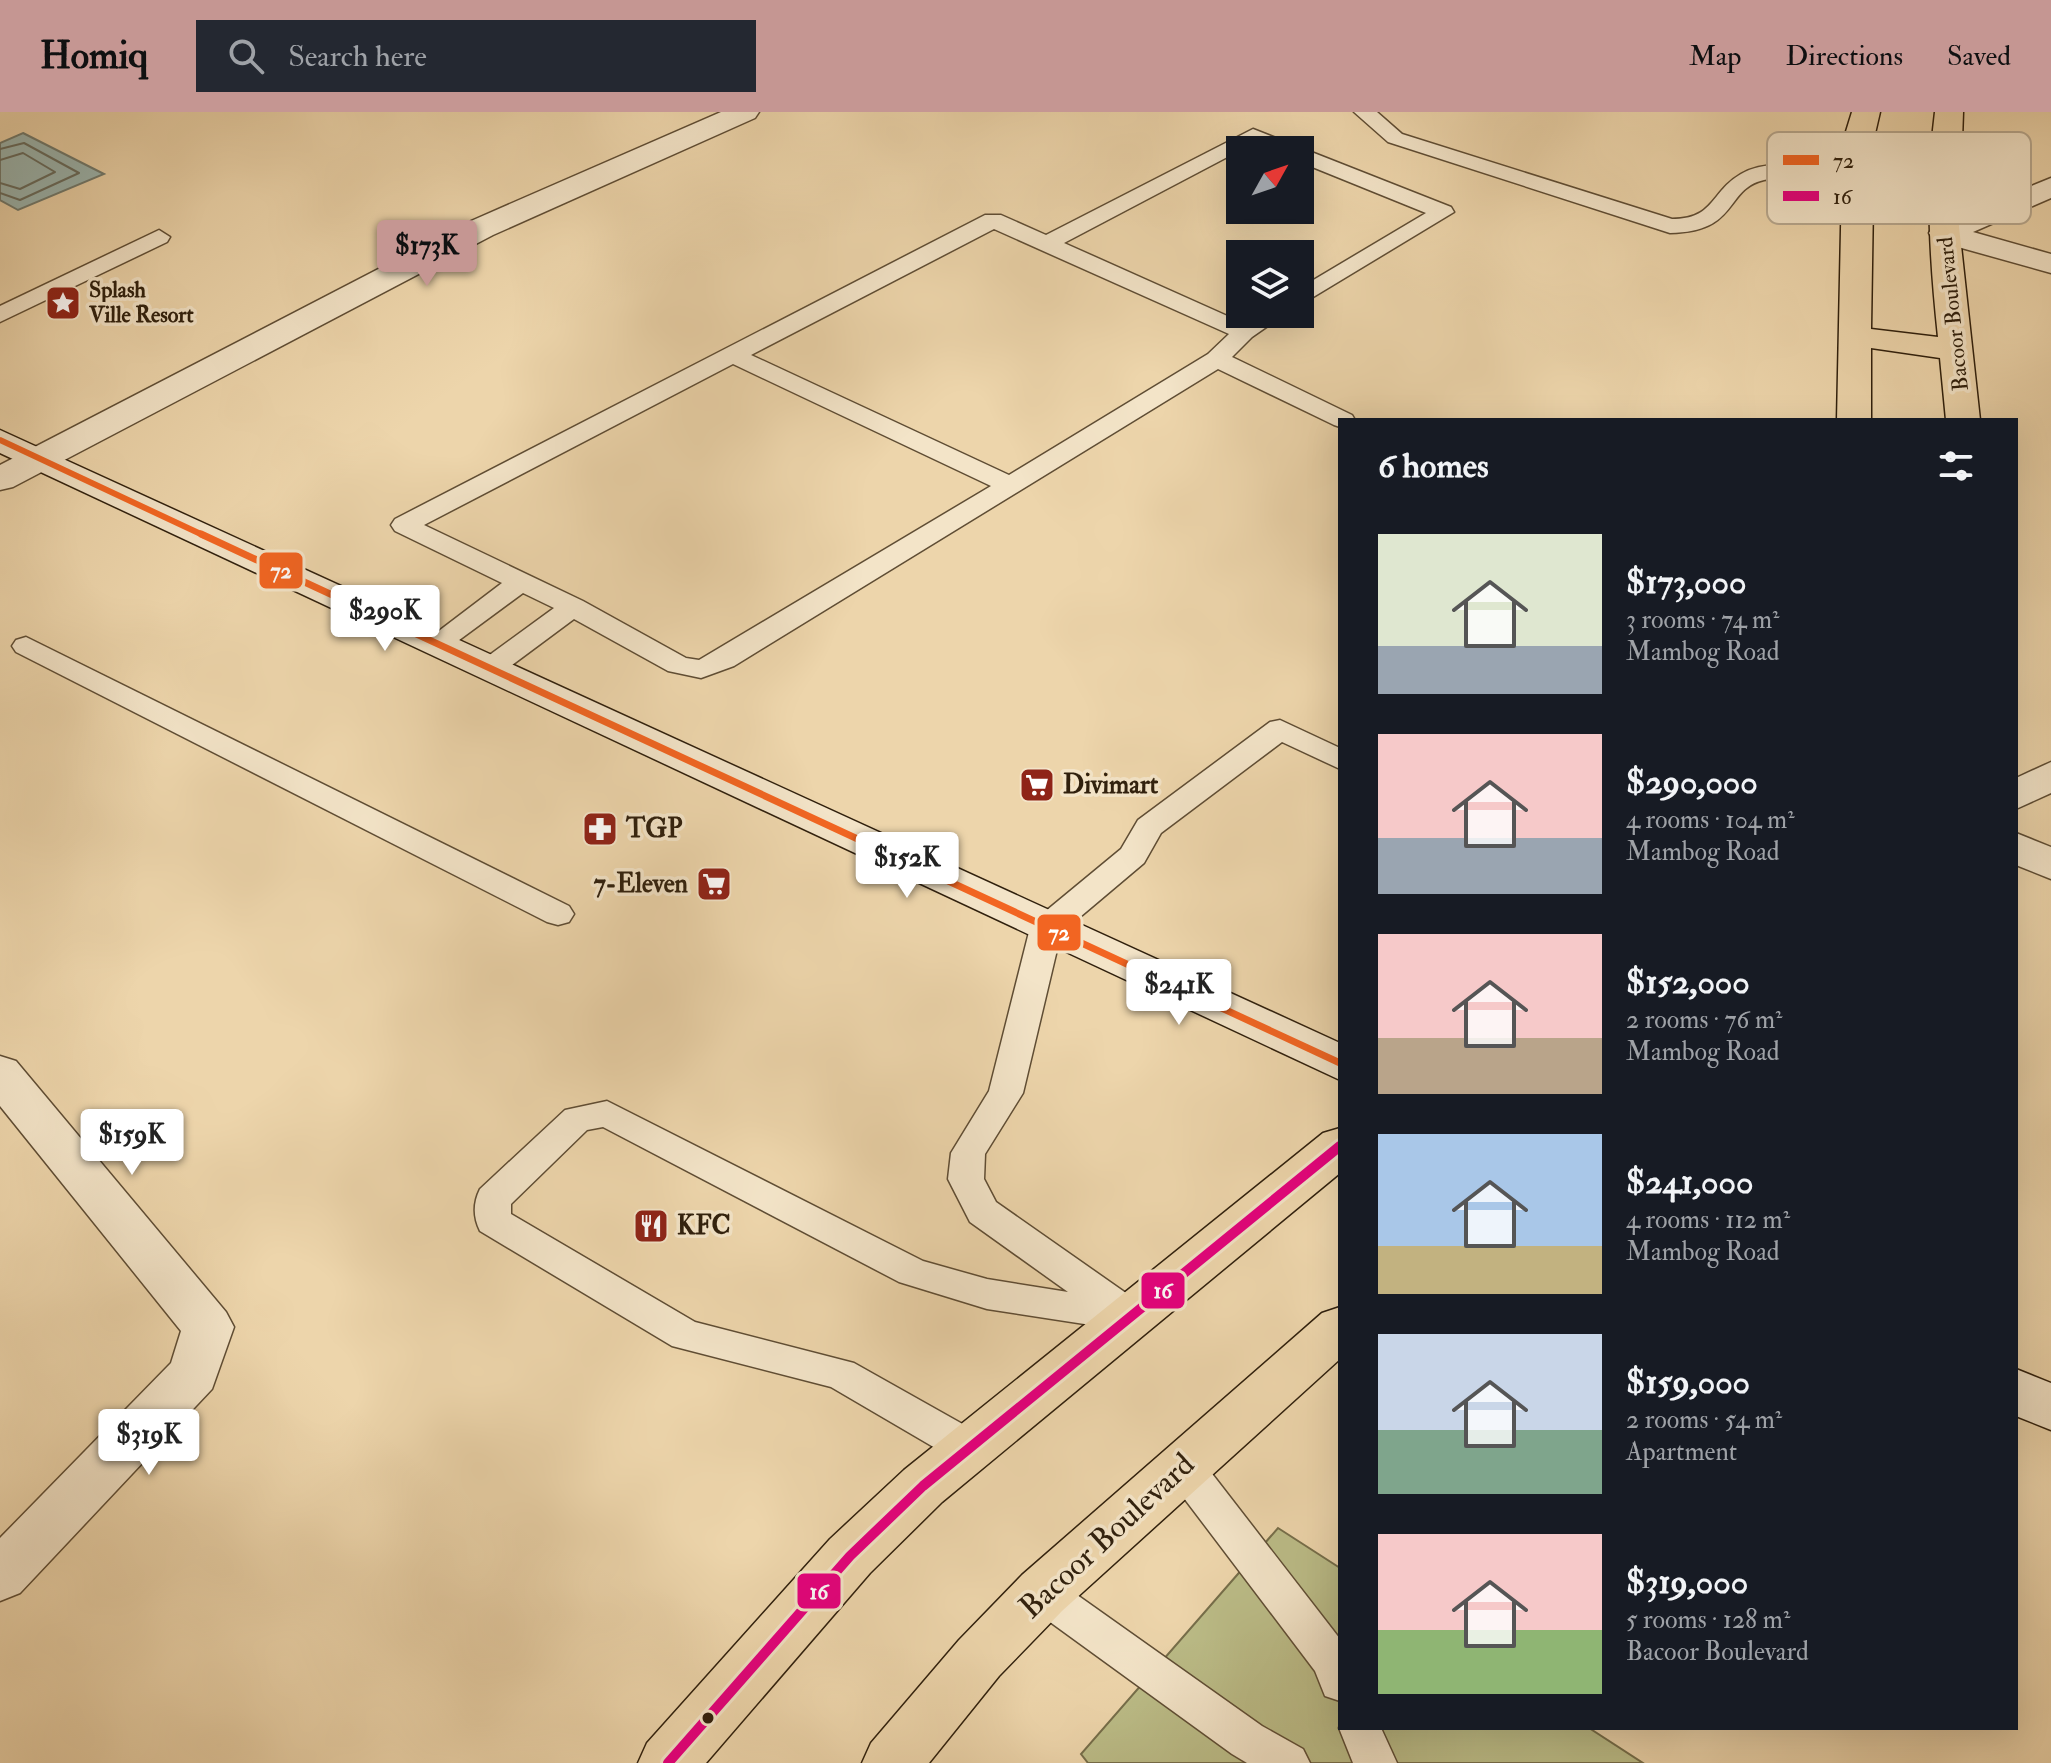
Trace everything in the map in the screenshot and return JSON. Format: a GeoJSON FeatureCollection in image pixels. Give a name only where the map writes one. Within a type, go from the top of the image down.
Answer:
{"type":"FeatureCollection","features":[{"type":"Feature","properties":{"kind":"main road"},"geometry":{"type":"LineString","coordinates":[[1861,132],[1866,112]]}},
{"type":"Feature","properties":{"kind":"main road","name":"Bacoor Boulevard"},"geometry":{"type":"LineString","coordinates":[[1946,132],[1949,112]]}},
{"type":"Feature","properties":{"kind":"main road"},"geometry":{"type":"LineString","coordinates":[[1854,418],[1856,224]]}},
{"type":"Feature","properties":{"kind":"main road","name":"Bacoor Boulevard"},"geometry":{"type":"LineString","coordinates":[[1944,224],[1963,418]]}},
{"type":"Feature","properties":{"kind":"main road"},"geometry":{"type":"LineString","coordinates":[[1854,336],[1957,350]]}},
{"type":"Feature","properties":{"kind":"main road"},"geometry":{"type":"LineString","coordinates":[[668,1763],[850,1556],[968,1447],[1338,1148]]}},
{"type":"Feature","properties":{"kind":"main road","name":"Bacoor Boulevard"},"geometry":{"type":"LineString","coordinates":[[892,1763],[979,1658],[1042,1593],[1182,1465],[1338,1330]]}},
{"type":"Feature","properties":{"kind":"street"},"geometry":{"type":"LineString","coordinates":[[0,479],[482,228],[745,112]]}},
{"type":"Feature","properties":{"kind":"street"},"geometry":{"type":"LineString","coordinates":[[2031,196],[2051,187]]}},
{"type":"Feature","properties":{"kind":"street"},"geometry":{"type":"LineString","coordinates":[[1944,233],[1965,224]]}},
{"type":"Feature","properties":{"kind":"street"},"geometry":{"type":"LineString","coordinates":[[1944,233],[2051,264]]}},
{"type":"Feature","properties":{"kind":"street"},"geometry":{"type":"LineString","coordinates":[[0,440],[1338,1062]]}},
{"type":"Feature","properties":{"kind":"street"},"geometry":{"type":"LineString","coordinates":[[2018,795],[2051,775]]}},
{"type":"Feature","properties":{"kind":"street"},"geometry":{"type":"LineString","coordinates":[[2018,848],[2051,865]]}},
{"type":"Feature","properties":{"kind":"street"},"geometry":{"type":"LineString","coordinates":[[0,1073],[208,1327],[194,1374],[0,1576]]}},
{"type":"Feature","properties":{"kind":"street"},"geometry":{"type":"LineString","coordinates":[[2018,1392],[2051,1408]]}},
{"type":"Feature","properties":{"kind":"lane"},"geometry":{"type":"LineString","coordinates":[[1364,112],[1395,138],[1670,226],[1691,228],[1704,224],[1749,178],[1767,172]]}},
{"type":"Feature","properties":{"kind":"lane"},"geometry":{"type":"LineString","coordinates":[[1046,244],[1226,149]]}},
{"type":"Feature","properties":{"kind":"lane"},"geometry":{"type":"LineString","coordinates":[[1314,160],[1443,212],[1314,290]]}},
{"type":"Feature","properties":{"kind":"lane"},"geometry":{"type":"LineString","coordinates":[[1244,332],[993,220],[404,525],[573,607],[678,665],[701,669],[724,660],[1217,359],[1250,328]]}},
{"type":"Feature","properties":{"kind":"lane"},"geometry":{"type":"LineString","coordinates":[[0,315],[159,237]]}},
{"type":"Feature","properties":{"kind":"lane"},"geometry":{"type":"LineString","coordinates":[[732,355],[1010,485]]}},
{"type":"Feature","properties":{"kind":"lane"},"geometry":{"type":"LineString","coordinates":[[1217,359],[1339,418]]}},
{"type":"Feature","properties":{"kind":"lane"},"geometry":{"type":"LineString","coordinates":[[437,643],[519,583]]}},
{"type":"Feature","properties":{"kind":"lane"},"geometry":{"type":"LineString","coordinates":[[490,668],[573,607]]}},
{"type":"Feature","properties":{"kind":"lane"},"geometry":{"type":"LineString","coordinates":[[26,646],[558,914]]}},
{"type":"Feature","properties":{"kind":"lane"},"geometry":{"type":"LineString","coordinates":[[1130,1316],[983,1212],[966,1179],[968,1153],[1006,1093],[1046,928],[1133,856],[1149,827],[1280,729],[1338,759]]}},
{"type":"Feature","properties":{"kind":"lane"},"geometry":{"type":"LineString","coordinates":[[968,1447],[841,1374],[685,1335],[493,1221],[493,1199],[577,1119],[607,1114],[912,1272],[987,1294],[1130,1316]]}},
{"type":"Feature","properties":{"kind":"lane"},"geometry":{"type":"LineString","coordinates":[[1182,1465],[1331,1660],[1338,1677]]}},
{"type":"Feature","properties":{"kind":"lane"},"geometry":{"type":"LineString","coordinates":[[1042,1593],[1247,1740],[1288,1763]]}},
{"type":"Feature","properties":{"kind":"lane"},"geometry":{"type":"LineString","coordinates":[[1361,1730],[1375,1763]]}},
{"type":"Feature","properties":{"kind":"green space"},"geometry":{"type":"Polygon","coordinates":[[[1278,1528],[1338,1567],[1338,1730],[1592,1730],[1643,1763],[1088,1763],[1081,1754],[1278,1528]]]}},
{"type":"Feature","properties":{"kind":"water"},"geometry":{"type":"Polygon","coordinates":[[[23,133],[104,174],[18,210],[0,200],[0,143],[23,133]]]}},
{"type":"Feature","properties":{"kind":"transit line","name":"72"},"geometry":{"type":"LineString","coordinates":[[0,440],[1338,1062]]}},
{"type":"Feature","properties":{"kind":"transit line","name":"16"},"geometry":{"type":"LineString","coordinates":[[668,1763],[850,1556],[923,1486],[1338,1148]]}},
{"type":"Feature","properties":{"kind":"place","name":"Splash Ville Resort"},"geometry":{"type":"Point","coordinates":[63,303]}},
{"type":"Feature","properties":{"kind":"place","name":"Divimart"},"geometry":{"type":"Point","coordinates":[1037,785]}},
{"type":"Feature","properties":{"kind":"place","name":"TGP"},"geometry":{"type":"Point","coordinates":[600,829]}},
{"type":"Feature","properties":{"kind":"place","name":"7-Eleven"},"geometry":{"type":"Point","coordinates":[714,884]}},
{"type":"Feature","properties":{"kind":"place","name":"KFC"},"geometry":{"type":"Point","coordinates":[651,1226]}}]}
